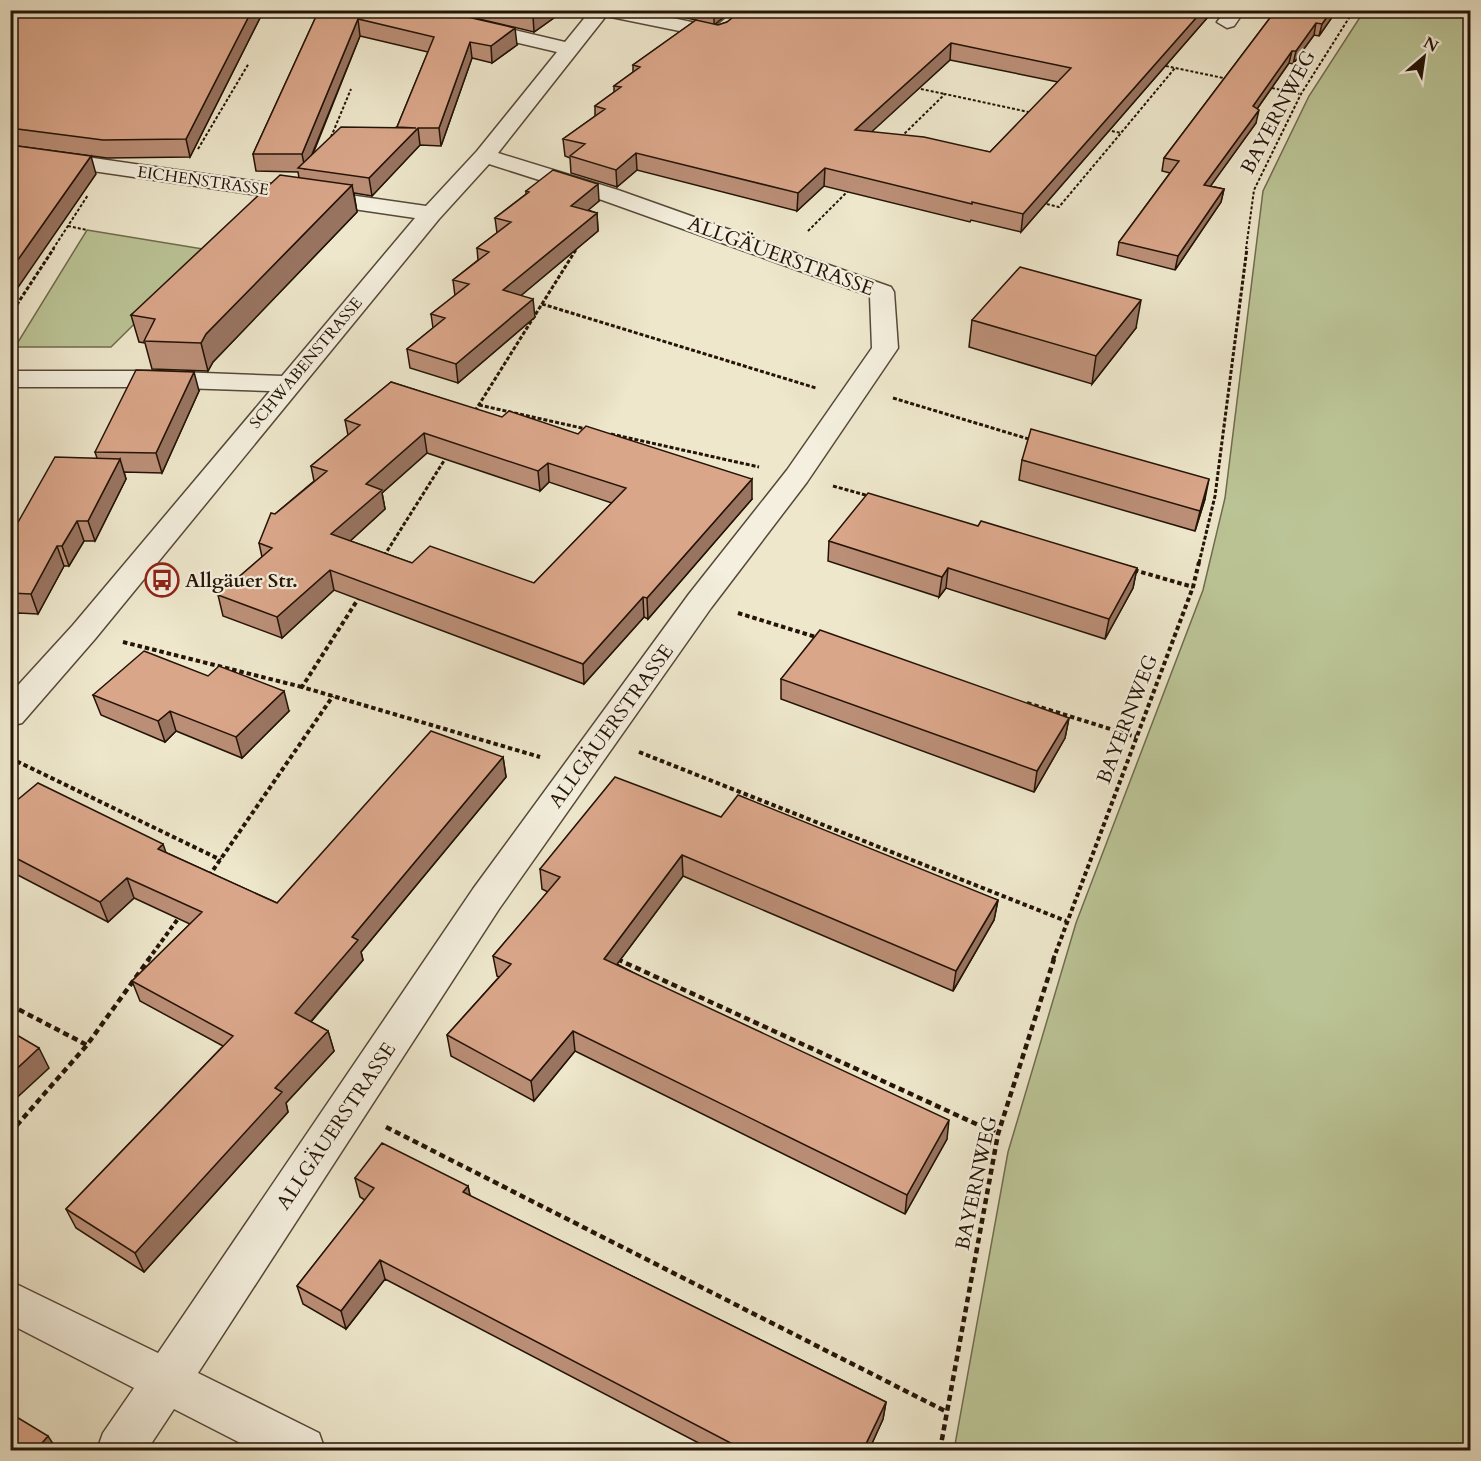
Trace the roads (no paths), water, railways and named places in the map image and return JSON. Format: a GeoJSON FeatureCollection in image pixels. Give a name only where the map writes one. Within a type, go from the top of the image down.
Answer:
{"type":"FeatureCollection","features":[{"type":"Feature","properties":{"kind":"street"},"geometry":{"type":"LineString","coordinates":[[402,10],[570,49]]}},
{"type":"Feature","properties":{"kind":"street"},"geometry":{"type":"LineString","coordinates":[[603,10],[657,15],[719,33],[749,10]]}},
{"type":"Feature","properties":{"kind":"street","name":"SCHWABENSTRASSE"},"geometry":{"type":"LineString","coordinates":[[10,715],[84,632],[287,384],[431,214],[485,156],[603,10]]}},
{"type":"Feature","properties":{"kind":"street","name":"EICHENSTRASSE"},"geometry":{"type":"LineString","coordinates":[[10,152],[431,214]]}},
{"type":"Feature","properties":{"kind":"street","name":"ALLGÄUERSTRASSE"},"geometry":{"type":"LineString","coordinates":[[120,1450],[486,899],[700,601],[797,476],[885,348],[882,292],[785,255],[610,195],[485,156]]}},
{"type":"Feature","properties":{"kind":"street"},"geometry":{"type":"LineString","coordinates":[[10,379],[152,379],[287,384]]}},
{"type":"Feature","properties":{"kind":"street"},"geometry":{"type":"LineString","coordinates":[[10,1301],[302,1450]]}},
{"type":"Feature","properties":{"kind":"place","name":"Allgäuer Str."},"geometry":{"type":"Point","coordinates":[162,580]}}]}
